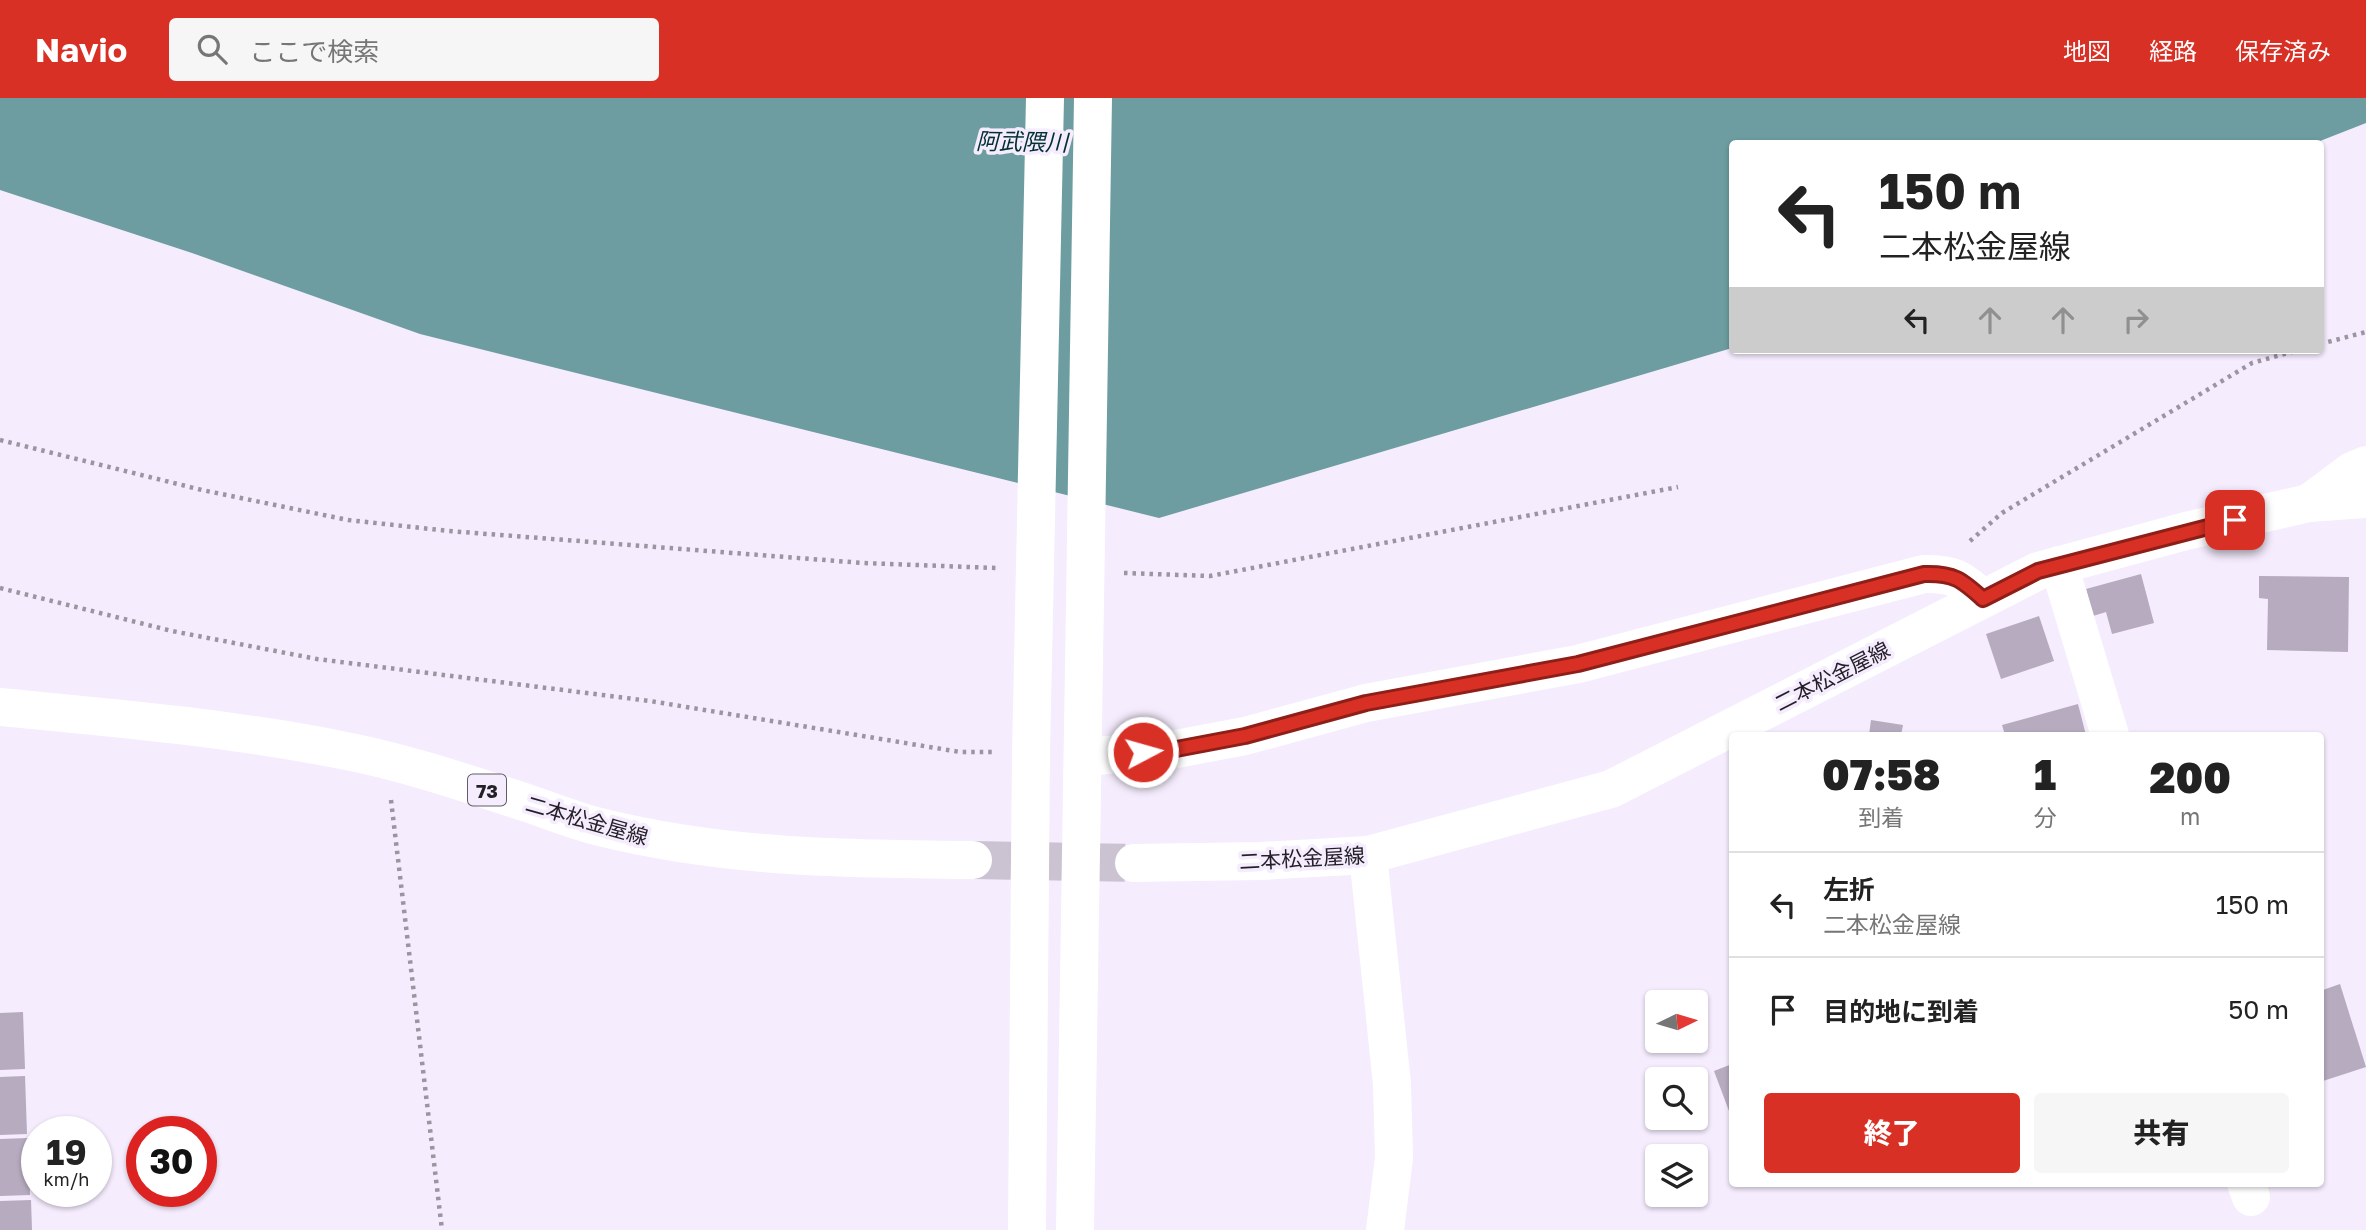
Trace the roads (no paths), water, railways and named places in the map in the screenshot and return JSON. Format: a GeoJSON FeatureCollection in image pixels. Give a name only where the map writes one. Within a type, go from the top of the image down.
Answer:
{"type":"FeatureCollection","features":[{"type":"Feature","properties":{"kind":"street"},"geometry":{"type":"LineString","coordinates":[[1027,1230],[1031,753],[1045,98]]}},
{"type":"Feature","properties":{"kind":"street"},"geometry":{"type":"LineString","coordinates":[[1075,1230],[1093,98]]}},
{"type":"Feature","properties":{"kind":"street"},"geometry":{"type":"LineString","coordinates":[[2309,503],[2352,471],[2366,465]]}},
{"type":"Feature","properties":{"kind":"street","name":"二本松金屋線"},"geometry":{"type":"LineString","coordinates":[[1134,863],[1261,861],[1368,855],[1611,789],[2038,571],[2186,531],[2309,503],[2366,499]]}},
{"type":"Feature","properties":{"kind":"street"},"geometry":{"type":"LineString","coordinates":[[2059,565],[2109,732]]}},
{"type":"Feature","properties":{"kind":"street"},"geometry":{"type":"LineString","coordinates":[[1083,757],[1171,750],[1245,736],[1366,703],[1578,664],[1924,574],[1943,573],[1962,580],[1983,599]]}},
{"type":"Feature","properties":{"kind":"street","name":"二本松金屋線"},"geometry":{"type":"LineString","coordinates":[[0,707],[152,722],[297,742],[387,760],[437,773],[597,827],[676,844],[753,854],[830,859],[973,860]]}},
{"type":"Feature","properties":{"kind":"street"},"geometry":{"type":"LineString","coordinates":[[1368,855],[1392,1084],[1394,1158],[1385,1230]]}},
{"type":"Feature","properties":{"kind":"water","name":"阿武隈川"},"geometry":{"type":"Polygon","coordinates":[[[0,98],[2366,98],[2366,123],[2323,140],[1729,140],[1729,349],[1159,518],[420,334],[192,253],[0,190],[0,98]]]}},
{"type":"Feature","properties":{"kind":"tunnel"},"geometry":{"type":"LineString","coordinates":[[973,860],[1134,863]]}}]}
